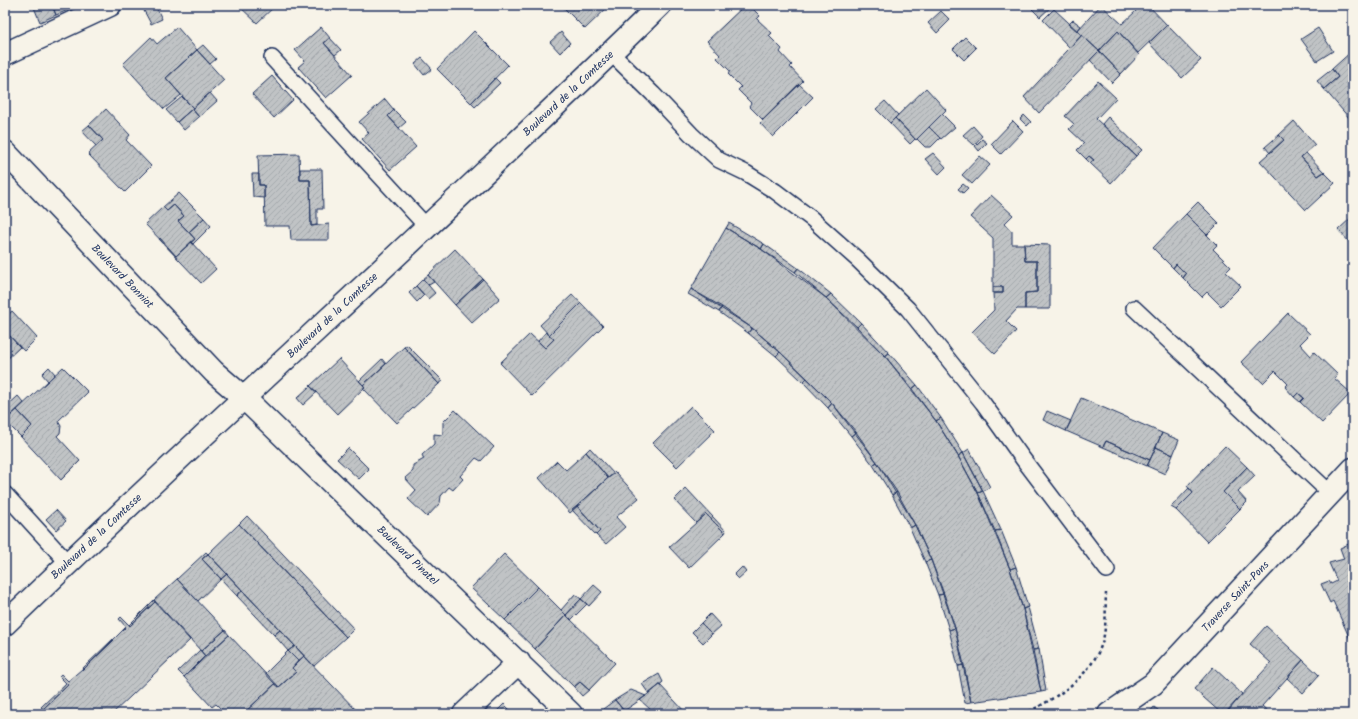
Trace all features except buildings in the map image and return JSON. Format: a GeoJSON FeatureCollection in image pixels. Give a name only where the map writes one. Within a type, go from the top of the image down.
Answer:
{"type":"FeatureCollection","features":[{"type":"Feature","properties":{"kind":"street"},"geometry":{"type":"LineString","coordinates":[[5,54],[110,5]]}},
{"type":"Feature","properties":{"kind":"street","name":"Boulevard de la Comtesse"},"geometry":{"type":"LineString","coordinates":[[5,624],[67,562],[244,398],[660,5]]}},
{"type":"Feature","properties":{"kind":"street","name":"Boulevard Bonniot"},"geometry":{"type":"LineString","coordinates":[[5,152],[214,372],[244,398]]}},
{"type":"Feature","properties":{"kind":"street","name":"Boulevard Pinatel"},"geometry":{"type":"LineString","coordinates":[[244,398],[519,662],[571,714]]}},
{"type":"Feature","properties":{"kind":"street","name":"Traverse Saint-Pons"},"geometry":{"type":"LineString","coordinates":[[1109,714],[1153,684],[1353,469]]}},
{"type":"Feature","properties":{"kind":"street"},"geometry":{"type":"LineString","coordinates":[[464,714],[519,662]]}},
{"type":"Feature","properties":{"kind":"lane"},"geometry":{"type":"LineString","coordinates":[[610,53],[653,94],[691,134],[720,160],[746,173],[775,191],[812,219],[858,260],[908,309],[979,397],[1022,459],[1107,570]]}},
{"type":"Feature","properties":{"kind":"lane"},"geometry":{"type":"LineString","coordinates":[[272,58],[426,226]]}},
{"type":"Feature","properties":{"kind":"lane"},"geometry":{"type":"LineString","coordinates":[[1134,308],[1330,493]]}},
{"type":"Feature","properties":{"kind":"lane"},"geometry":{"type":"LineString","coordinates":[[5,494],[67,562]]}},
{"type":"Feature","properties":{"kind":"path"},"geometry":{"type":"LineString","coordinates":[[1024,714],[1043,705],[1060,693],[1080,677],[1091,662],[1102,642],[1107,570]]}}]}
